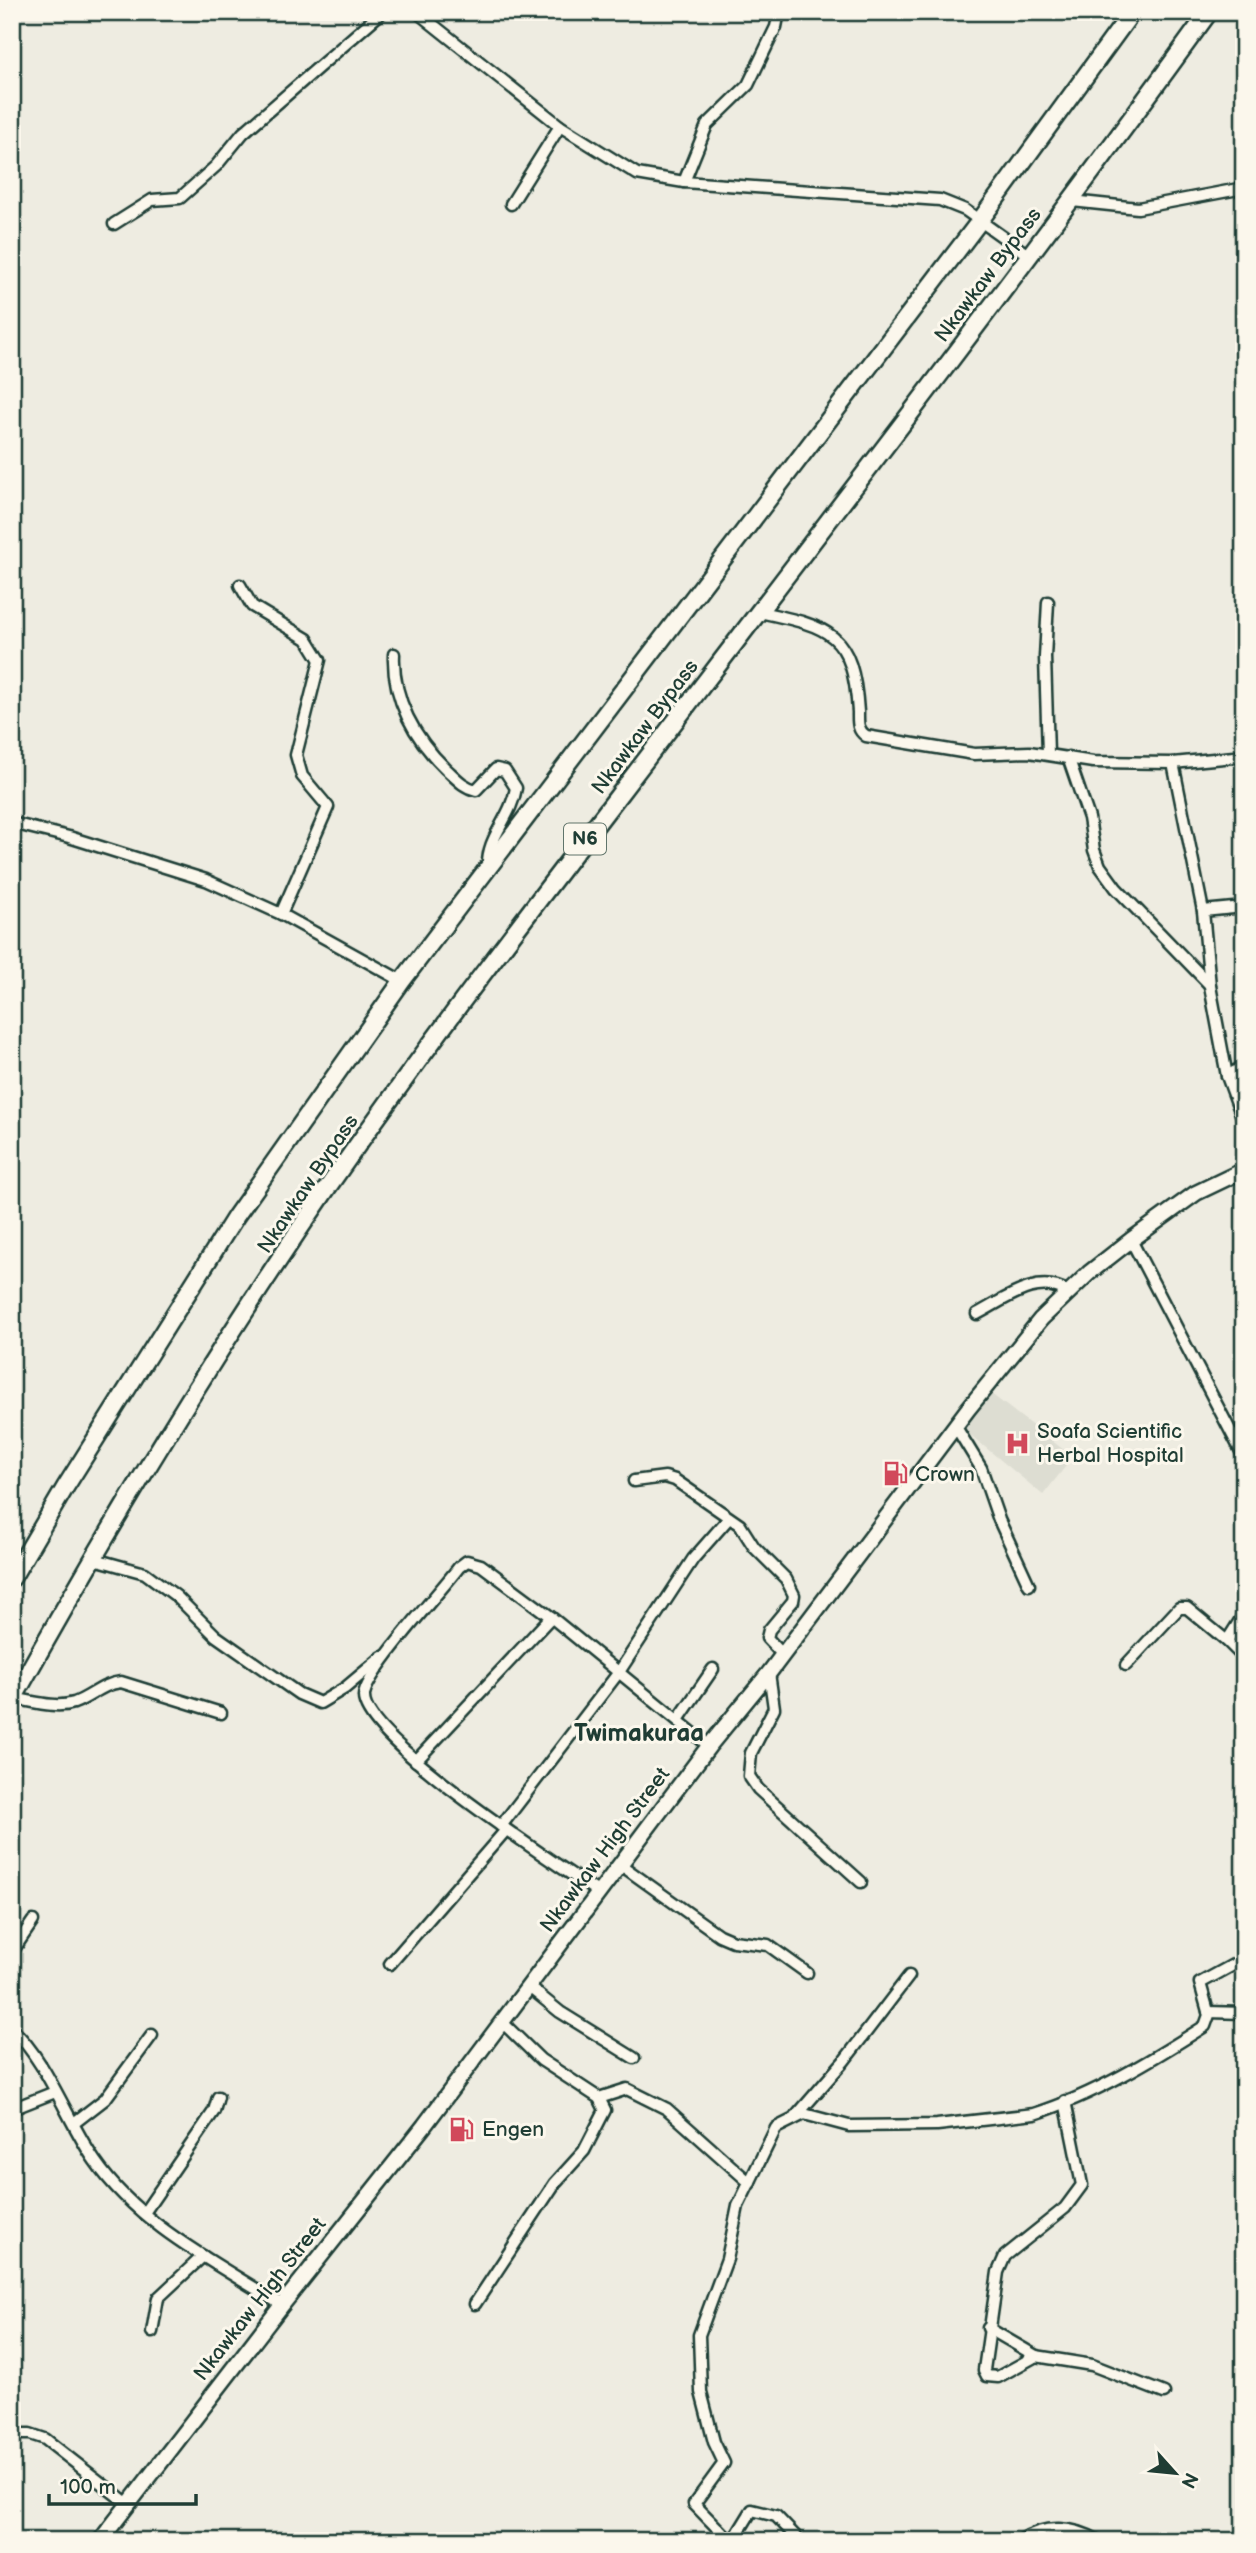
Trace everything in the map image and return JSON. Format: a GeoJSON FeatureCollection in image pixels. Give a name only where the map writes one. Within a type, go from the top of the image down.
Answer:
{"type":"FeatureCollection","features":[{"type":"Feature","properties":{"kind":"highway","name":"Nkawkaw Bypass"},"geometry":{"type":"LineString","coordinates":[[12,1578],[66,1486],[236,1216],[402,981],[979,222],[1132,12]]}},
{"type":"Feature","properties":{"kind":"highway","name":"Nkawkaw Bypass"},"geometry":{"type":"LineString","coordinates":[[13,1699],[92,1558],[185,1406],[328,1188],[496,956],[760,612],[1028,255],[1072,201],[1209,12]]}},
{"type":"Feature","properties":{"kind":"main road","name":"Nkawkaw High Street"},"geometry":{"type":"LineString","coordinates":[[100,2541],[502,2022],[709,1746],[783,1655],[1041,1319],[1068,1292],[1131,1240],[1196,1193],[1244,1170]]}},
{"type":"Feature","properties":{"kind":"street"},"geometry":{"type":"LineString","coordinates":[[114,224],[152,200],[180,198],[216,166],[243,133],[382,12]]}},
{"type":"Feature","properties":{"kind":"street"},"geometry":{"type":"LineString","coordinates":[[417,12],[560,126],[637,174],[684,182],[940,200],[953,204],[1028,255]]}},
{"type":"Feature","properties":{"kind":"street"},"geometry":{"type":"LineString","coordinates":[[684,182],[707,125],[748,85],[776,27],[779,12]]}},
{"type":"Feature","properties":{"kind":"street"},"geometry":{"type":"LineString","coordinates":[[510,204],[560,126]]}},
{"type":"Feature","properties":{"kind":"street"},"geometry":{"type":"LineString","coordinates":[[1072,201],[1138,208],[1244,188]]}},
{"type":"Feature","properties":{"kind":"street"},"geometry":{"type":"LineString","coordinates":[[240,585],[251,606],[307,639],[320,660],[296,755],[302,776],[328,807],[281,914]]}},
{"type":"Feature","properties":{"kind":"street"},"geometry":{"type":"LineString","coordinates":[[1048,602],[1045,657],[1048,754]]}},
{"type":"Feature","properties":{"kind":"street"},"geometry":{"type":"LineString","coordinates":[[760,612],[820,626],[839,643],[850,667],[858,727],[866,736],[964,753],[1048,754],[1124,764],[1173,763],[1244,756]]}},
{"type":"Feature","properties":{"kind":"street"},"geometry":{"type":"LineString","coordinates":[[394,654],[394,670],[406,715],[431,754],[466,787],[477,789],[496,768],[505,771],[516,788],[513,806],[487,851],[488,869]]}},
{"type":"Feature","properties":{"kind":"street"},"geometry":{"type":"LineString","coordinates":[[1068,757],[1089,818],[1094,850],[1100,866],[1116,888],[1210,986]]}},
{"type":"Feature","properties":{"kind":"street"},"geometry":{"type":"LineString","coordinates":[[1173,763],[1203,911],[1210,986],[1227,1076],[1244,1122]]}},
{"type":"Feature","properties":{"kind":"street"},"geometry":{"type":"LineString","coordinates":[[12,823],[173,868],[281,914],[402,981]]}},
{"type":"Feature","properties":{"kind":"street"},"geometry":{"type":"LineString","coordinates":[[1203,911],[1244,907]]}},
{"type":"Feature","properties":{"kind":"street"},"geometry":{"type":"LineString","coordinates":[[1227,1076],[1244,1066]]}},
{"type":"Feature","properties":{"kind":"street"},"geometry":{"type":"LineString","coordinates":[[1131,1240],[1244,1457]]}},
{"type":"Feature","properties":{"kind":"street"},"geometry":{"type":"LineString","coordinates":[[977,1314],[1033,1285],[1055,1284],[1068,1292]]}},
{"type":"Feature","properties":{"kind":"street"},"geometry":{"type":"LineString","coordinates":[[956,1427],[981,1468],[999,1520],[1029,1585]]}},
{"type":"Feature","properties":{"kind":"street"},"geometry":{"type":"LineString","coordinates":[[634,1481],[671,1478],[740,1525],[754,1546],[786,1579],[794,1595],[793,1601],[769,1630],[767,1638],[783,1655]]}},
{"type":"Feature","properties":{"kind":"street"},"geometry":{"type":"LineString","coordinates":[[390,1964],[504,1828],[619,1672],[693,1559],[729,1518]]}},
{"type":"Feature","properties":{"kind":"street"},"geometry":{"type":"LineString","coordinates":[[92,1558],[145,1573],[176,1596],[216,1636],[299,1693],[320,1703],[345,1688],[396,1646]]}},
{"type":"Feature","properties":{"kind":"street"},"geometry":{"type":"LineString","coordinates":[[599,1893],[504,1828],[415,1761],[369,1712],[363,1697],[368,1682],[459,1567],[467,1561],[481,1565],[551,1616],[709,1746]]}},
{"type":"Feature","properties":{"kind":"street"},"geometry":{"type":"LineString","coordinates":[[1126,1665],[1179,1608],[1187,1608],[1244,1658]]}},
{"type":"Feature","properties":{"kind":"street"},"geometry":{"type":"LineString","coordinates":[[1227,1641],[1244,1614]]}},
{"type":"Feature","properties":{"kind":"street"},"geometry":{"type":"LineString","coordinates":[[415,1761],[551,1616]]}},
{"type":"Feature","properties":{"kind":"street"},"geometry":{"type":"LineString","coordinates":[[678,1720],[713,1669]]}},
{"type":"Feature","properties":{"kind":"street"},"geometry":{"type":"LineString","coordinates":[[769,1673],[775,1708],[751,1753],[749,1776],[758,1789],[861,1882]]}},
{"type":"Feature","properties":{"kind":"street"},"geometry":{"type":"LineString","coordinates":[[13,1699],[60,1705],[74,1703],[111,1683],[121,1682],[221,1713]]}},
{"type":"Feature","properties":{"kind":"street"},"geometry":{"type":"LineString","coordinates":[[621,1866],[719,1935],[733,1941],[768,1945],[807,1973]]}},
{"type":"Feature","properties":{"kind":"street"},"geometry":{"type":"LineString","coordinates":[[12,1952],[33,1921]]}},
{"type":"Feature","properties":{"kind":"street"},"geometry":{"type":"LineString","coordinates":[[797,2115],[810,2115],[849,2126],[937,2125],[1034,2114],[1091,2093],[1205,2026],[1208,2012],[1200,1983],[1244,1959]]}},
{"type":"Feature","properties":{"kind":"street"},"geometry":{"type":"LineString","coordinates":[[800,2541],[776,2516],[752,2510],[732,2541],[694,2504],[724,2463],[701,2392],[699,2335],[727,2259],[736,2214],[776,2127],[797,2115],[844,2061],[909,1976]]}},
{"type":"Feature","properties":{"kind":"street"},"geometry":{"type":"LineString","coordinates":[[528,1986],[560,2012],[634,2058]]}},
{"type":"Feature","properties":{"kind":"street"},"geometry":{"type":"LineString","coordinates":[[1208,2012],[1244,2013]]}},
{"type":"Feature","properties":{"kind":"street"},"geometry":{"type":"LineString","coordinates":[[475,2304],[555,2183],[584,2151],[605,2110],[599,2098],[541,2060],[502,2022]]}},
{"type":"Feature","properties":{"kind":"street"},"geometry":{"type":"LineString","coordinates":[[12,2029],[21,2037],[93,2159],[108,2178],[145,2213],[203,2256],[282,2305]]}},
{"type":"Feature","properties":{"kind":"street"},"geometry":{"type":"LineString","coordinates":[[74,2123],[105,2099],[152,2035]]}},
{"type":"Feature","properties":{"kind":"street"},"geometry":{"type":"LineString","coordinates":[[599,2098],[627,2089],[667,2109],[750,2183]]}},
{"type":"Feature","properties":{"kind":"street"},"geometry":{"type":"LineString","coordinates":[[12,2109],[55,2092]]}},
{"type":"Feature","properties":{"kind":"street"},"geometry":{"type":"LineString","coordinates":[[145,2213],[214,2111],[218,2097]]}},
{"type":"Feature","properties":{"kind":"street"},"geometry":{"type":"LineString","coordinates":[[1036,2356],[998,2377],[988,2376],[984,2370],[998,2272],[1005,2256],[1065,2208],[1082,2185],[1065,2101]]}},
{"type":"Feature","properties":{"kind":"street"},"geometry":{"type":"LineString","coordinates":[[152,2332],[158,2298],[203,2256]]}},
{"type":"Feature","properties":{"kind":"street"},"geometry":{"type":"LineString","coordinates":[[988,2328],[1036,2356],[1092,2365],[1164,2393]]}},
{"type":"Feature","properties":{"kind":"street"},"geometry":{"type":"LineString","coordinates":[[12,2434],[30,2434],[45,2439],[128,2504]]}},
{"type":"Feature","properties":{"kind":"street"},"geometry":{"type":"LineString","coordinates":[[1020,2541],[1060,2527],[1081,2532],[1099,2541]]}},
{"type":"Feature","properties":{"kind":"shaded area","name":"Soafa Scientific Herbal Hospital"},"geometry":{"type":"Polygon","coordinates":[[[990,1393],[1073,1457],[1043,1495],[962,1428],[990,1393]]]}},
{"type":"Feature","properties":{"kind":"place","name":"Soafa Scientific Herbal Hospital"},"geometry":{"type":"Point","coordinates":[1017,1443]}},
{"type":"Feature","properties":{"kind":"place","name":"Crown"},"geometry":{"type":"Point","coordinates":[895,1474]}},
{"type":"Feature","properties":{"kind":"place","name":"Engen"},"geometry":{"type":"Point","coordinates":[462,2129]}},
{"type":"Feature","properties":{"kind":"district","name":"Twimakuraa"},"geometry":{"type":"Point","coordinates":[639,1733]}}]}
